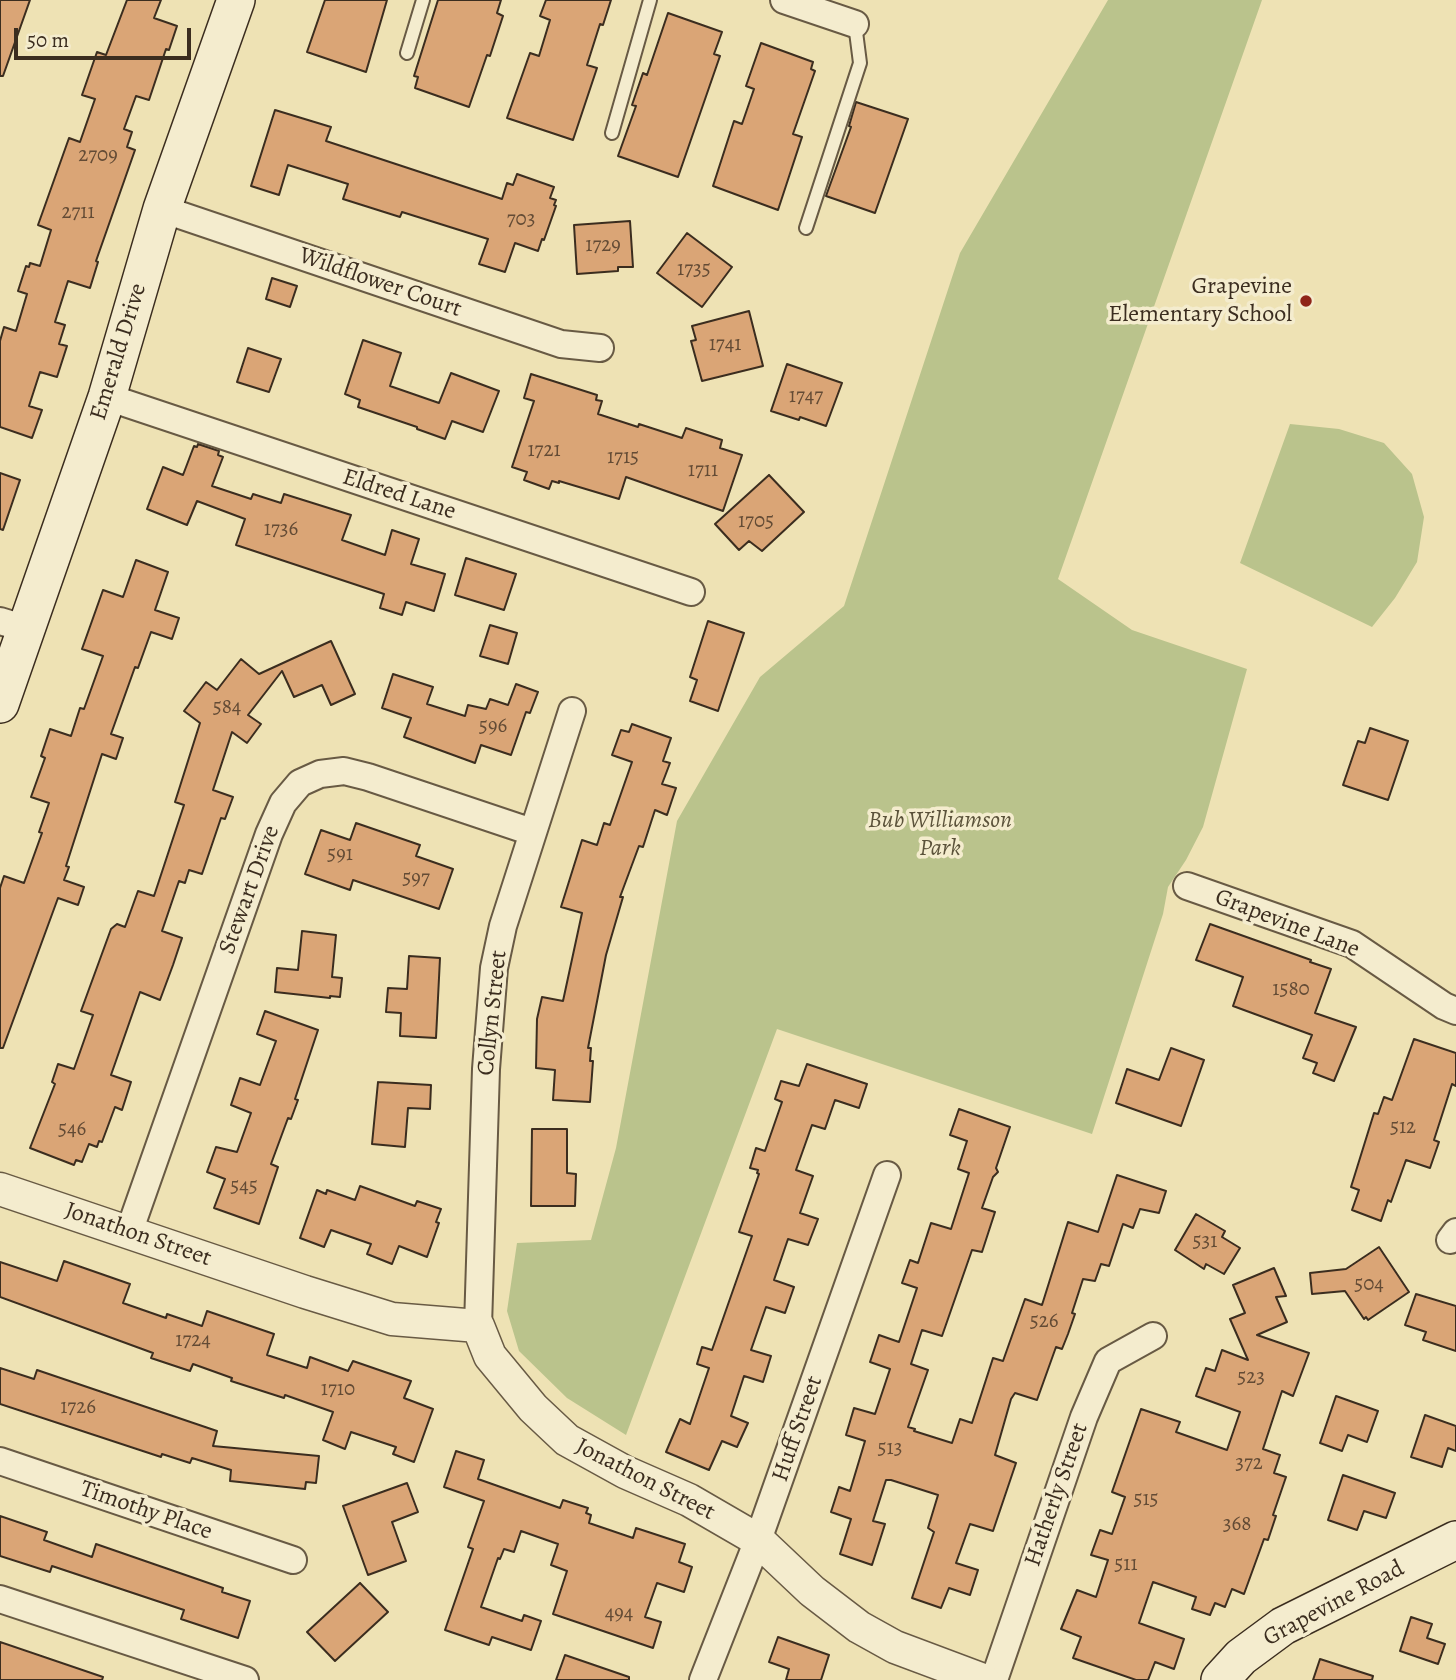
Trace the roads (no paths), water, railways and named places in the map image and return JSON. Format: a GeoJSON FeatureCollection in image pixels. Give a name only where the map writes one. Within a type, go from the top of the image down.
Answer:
{"type":"FeatureCollection","features":[{"type":"Feature","properties":{"kind":"main road","name":"Emerald Drive"},"geometry":{"type":"LineString","coordinates":[[0,704],[13,625],[107,397],[162,209],[236,0]]}},
{"type":"Feature","properties":{"kind":"main road","name":"Grapevine Road"},"geometry":{"type":"LineString","coordinates":[[1220,1680],[1241,1657],[1283,1626],[1456,1540]]}},
{"type":"Feature","properties":{"kind":"street"},"geometry":{"type":"LineString","coordinates":[[790,1],[855,24]]}},
{"type":"Feature","properties":{"kind":"street","name":"Wildflower Court"},"geometry":{"type":"LineString","coordinates":[[162,209],[561,344],[600,348]]}},
{"type":"Feature","properties":{"kind":"street","name":"Eldred Lane"},"geometry":{"type":"LineString","coordinates":[[107,397],[691,592]]}},
{"type":"Feature","properties":{"kind":"street","name":"Collyn Street"},"geometry":{"type":"LineString","coordinates":[[478,1326],[486,1069],[494,968],[503,926],[572,711]]}},
{"type":"Feature","properties":{"kind":"street","name":"Stewart Drive"},"geometry":{"type":"LineString","coordinates":[[129,1232],[269,834],[283,803],[300,783],[320,774],[344,771],[532,832]]}},
{"type":"Feature","properties":{"kind":"street","name":"Grapevine Lane"},"geometry":{"type":"LineString","coordinates":[[1186,886],[1352,944],[1444,1006],[1456,1011]]}},
{"type":"Feature","properties":{"kind":"street","name":"Huff Street"},"geometry":{"type":"LineString","coordinates":[[703,1680],[758,1540],[887,1175]]}},
{"type":"Feature","properties":{"kind":"street","name":"Jonathon Street"},"geometry":{"type":"LineString","coordinates":[[0,1189],[392,1319],[478,1326],[489,1356],[533,1408],[567,1440],[625,1472],[690,1500],[758,1540],[812,1591],[859,1627],[894,1647],[983,1680]]}},
{"type":"Feature","properties":{"kind":"street","name":"Hatherly Street"},"geometry":{"type":"LineString","coordinates":[[994,1680],[1084,1417],[1108,1361],[1153,1336]]}},
{"type":"Feature","properties":{"kind":"street","name":"Timothy Place"},"geometry":{"type":"LineString","coordinates":[[0,1461],[293,1560]]}},
{"type":"Feature","properties":{"kind":"street"},"geometry":{"type":"LineString","coordinates":[[0,1599],[245,1680]]}},
{"type":"Feature","properties":{"kind":"lane"},"geometry":{"type":"LineString","coordinates":[[407,53],[423,0]]}},
{"type":"Feature","properties":{"kind":"lane"},"geometry":{"type":"LineString","coordinates":[[612,133],[650,0]]}},
{"type":"Feature","properties":{"kind":"lane"},"geometry":{"type":"LineString","coordinates":[[806,228],[860,63],[855,24]]}},
{"type":"Feature","properties":{"kind":"place","name":"Grapevine Elementary School"},"geometry":{"type":"Point","coordinates":[1306,301]}},
{"type":"Feature","properties":{"kind":"park label","name":"Bub Williamson Park"},"geometry":{"type":"Point","coordinates":[940,835]}}]}
